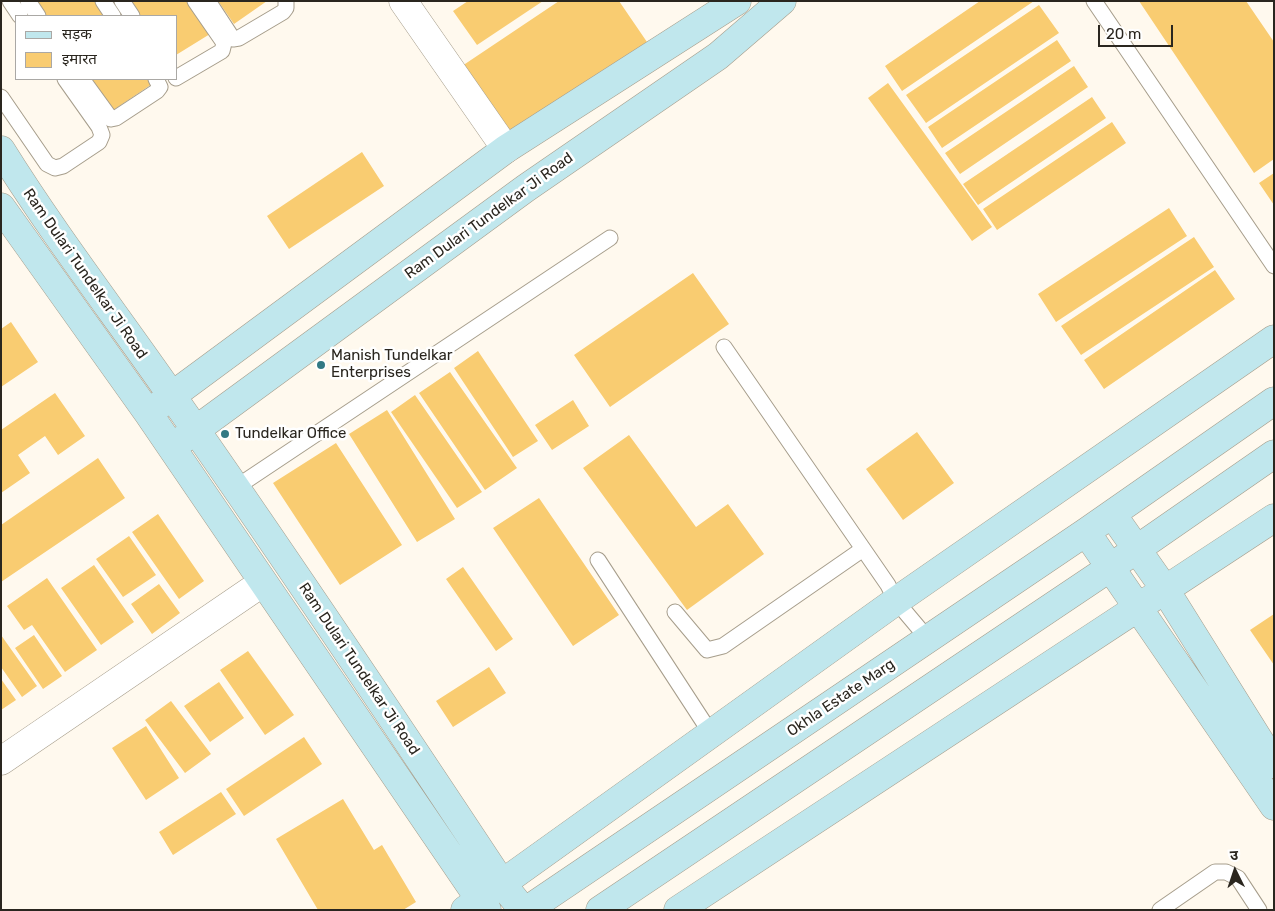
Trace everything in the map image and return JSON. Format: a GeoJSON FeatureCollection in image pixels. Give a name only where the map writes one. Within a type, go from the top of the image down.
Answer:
{"type":"FeatureCollection","features":[{"type":"Feature","properties":{"kind":"street"},"geometry":{"type":"LineString","coordinates":[[403,1],[506,149]]}},
{"type":"Feature","properties":{"kind":"street"},"geometry":{"type":"LineString","coordinates":[[148,413],[506,149],[737,1]]}},
{"type":"Feature","properties":{"kind":"street","name":"Ram Dulari Tundelkar Ji Road"},"geometry":{"type":"LineString","coordinates":[[172,448],[195,429],[526,188],[718,56],[782,1]]}},
{"type":"Feature","properties":{"kind":"street","name":"Ram Dulari Tundelkar Ji Road"},"geometry":{"type":"LineString","coordinates":[[1,150],[42,215],[195,429],[350,654],[503,885],[523,910]]}},
{"type":"Feature","properties":{"kind":"street","name":"Ram Dulari Tundelkar Ji Road"},"geometry":{"type":"LineString","coordinates":[[1,207],[172,448],[477,907]]}},
{"type":"Feature","properties":{"kind":"street"},"geometry":{"type":"LineString","coordinates":[[477,907],[503,885],[710,732],[1274,339]]}},
{"type":"Feature","properties":{"kind":"street","name":"Okhla Estate Marg"},"geometry":{"type":"LineString","coordinates":[[527,910],[928,640],[1274,401]]}},
{"type":"Feature","properties":{"kind":"street"},"geometry":{"type":"LineString","coordinates":[[600,910],[1111,567],[1274,454]]}},
{"type":"Feature","properties":{"kind":"street"},"geometry":{"type":"LineString","coordinates":[[1112,514],[1164,588],[1274,764]]}},
{"type":"Feature","properties":{"kind":"street"},"geometry":{"type":"LineString","coordinates":[[678,910],[1164,588],[1274,518]]}},
{"type":"Feature","properties":{"kind":"street"},"geometry":{"type":"LineString","coordinates":[[1086,532],[1274,806]]}},
{"type":"Feature","properties":{"kind":"street"},"geometry":{"type":"LineString","coordinates":[[1,761],[262,583]]}},
{"type":"Feature","properties":{"kind":"lane"},"geometry":{"type":"LineString","coordinates":[[10,1],[19,15]]}},
{"type":"Feature","properties":{"kind":"lane"},"geometry":{"type":"LineString","coordinates":[[28,1],[37,15]]}},
{"type":"Feature","properties":{"kind":"lane"},"geometry":{"type":"LineString","coordinates":[[103,1],[112,15]]}},
{"type":"Feature","properties":{"kind":"lane"},"geometry":{"type":"LineString","coordinates":[[122,1],[131,15]]}},
{"type":"Feature","properties":{"kind":"lane"},"geometry":{"type":"LineString","coordinates":[[178,77],[222,51],[224,47],[224,43],[195,1]]}},
{"type":"Feature","properties":{"kind":"lane"},"geometry":{"type":"LineString","coordinates":[[208,1],[233,39],[239,38],[283,12],[286,8],[286,1]]}},
{"type":"Feature","properties":{"kind":"lane"},"geometry":{"type":"LineString","coordinates":[[1094,1],[1274,266]]}},
{"type":"Feature","properties":{"kind":"lane"},"geometry":{"type":"LineString","coordinates":[[1,97],[47,164],[55,168],[63,166],[100,142],[102,134],[100,127],[66,80]]}},
{"type":"Feature","properties":{"kind":"lane"},"geometry":{"type":"LineString","coordinates":[[83,80],[111,118],[116,118],[157,91],[160,87],[156,80]]}},
{"type":"Feature","properties":{"kind":"lane"},"geometry":{"type":"LineString","coordinates":[[235,488],[610,238]]}},
{"type":"Feature","properties":{"kind":"lane"},"geometry":{"type":"LineString","coordinates":[[724,347],[863,549],[896,601],[928,640]]}},
{"type":"Feature","properties":{"kind":"lane"},"geometry":{"type":"LineString","coordinates":[[675,612],[707,650],[723,646],[863,549]]}},
{"type":"Feature","properties":{"kind":"lane"},"geometry":{"type":"LineString","coordinates":[[598,560],[710,732]]}},
{"type":"Feature","properties":{"kind":"lane"},"geometry":{"type":"LineString","coordinates":[[1160,910],[1215,872],[1226,872],[1238,878],[1259,910]]}},
{"type":"Feature","properties":{"kind":"building"},"geometry":{"type":"Polygon","coordinates":[[[35,1],[97,1],[106,15],[44,15],[35,1]]]}},
{"type":"Feature","properties":{"kind":"building"},"geometry":{"type":"Polygon","coordinates":[[[128,1],[189,1],[210,34],[178,54],[178,15],[137,15],[128,1]]]}},
{"type":"Feature","properties":{"kind":"building"},"geometry":{"type":"Polygon","coordinates":[[[218,1],[267,1],[234,24],[218,1]]]}},
{"type":"Feature","properties":{"kind":"building"},"geometry":{"type":"Polygon","coordinates":[[[468,1],[543,1],[477,45],[453,11],[468,1]]]}},
{"type":"Feature","properties":{"kind":"building"},"geometry":{"type":"Polygon","coordinates":[[[559,1],[619,1],[647,42],[509,134],[462,66],[559,1]]]}},
{"type":"Feature","properties":{"kind":"building"},"geometry":{"type":"Polygon","coordinates":[[[980,1],[1034,1],[902,91],[885,66],[980,1]]]}},
{"type":"Feature","properties":{"kind":"building"},"geometry":{"type":"Polygon","coordinates":[[[1139,1],[1246,1],[1274,42],[1274,159],[1254,173],[1139,1]]]}},
{"type":"Feature","properties":{"kind":"building"},"geometry":{"type":"Polygon","coordinates":[[[1039,5],[1059,33],[926,123],[906,95],[1039,5]]]}},
{"type":"Feature","properties":{"kind":"building"},"geometry":{"type":"Polygon","coordinates":[[[1057,40],[1071,61],[942,148],[928,127],[1057,40]]]}},
{"type":"Feature","properties":{"kind":"building"},"geometry":{"type":"Polygon","coordinates":[[[1074,66],[1088,87],[960,174],[945,153],[1074,66]]]}},
{"type":"Feature","properties":{"kind":"building"},"geometry":{"type":"Polygon","coordinates":[[[90,80],[150,80],[152,84],[112,111],[90,80]]]}},
{"type":"Feature","properties":{"kind":"building"},"geometry":{"type":"Polygon","coordinates":[[[888,83],[992,227],[972,241],[868,98],[888,83]]]}},
{"type":"Feature","properties":{"kind":"building"},"geometry":{"type":"Polygon","coordinates":[[[1092,97],[1106,118],[978,205],[963,184],[1092,97]]]}},
{"type":"Feature","properties":{"kind":"building"},"geometry":{"type":"Polygon","coordinates":[[[1112,122],[1126,143],[997,230],[983,209],[1112,122]]]}},
{"type":"Feature","properties":{"kind":"building"},"geometry":{"type":"Polygon","coordinates":[[[362,152],[384,186],[289,249],[267,216],[362,152]]]}},
{"type":"Feature","properties":{"kind":"building"},"geometry":{"type":"Polygon","coordinates":[[[1274,173],[1274,205],[1259,183],[1274,173]]]}},
{"type":"Feature","properties":{"kind":"building"},"geometry":{"type":"Polygon","coordinates":[[[1169,208],[1187,236],[1056,322],[1038,294],[1169,208]]]}},
{"type":"Feature","properties":{"kind":"building"},"geometry":{"type":"Polygon","coordinates":[[[1194,237],[1214,267],[1081,355],[1061,326],[1194,237]]]}},
{"type":"Feature","properties":{"kind":"building"},"geometry":{"type":"Polygon","coordinates":[[[1215,270],[1235,299],[1104,389],[1084,360],[1215,270]]]}},
{"type":"Feature","properties":{"kind":"building"},"geometry":{"type":"Polygon","coordinates":[[[693,273],[729,324],[610,407],[574,355],[693,273]]]}},
{"type":"Feature","properties":{"kind":"building"},"geometry":{"type":"Polygon","coordinates":[[[11,322],[38,362],[1,387],[1,329],[11,322]]]}},
{"type":"Feature","properties":{"kind":"building"},"geometry":{"type":"Polygon","coordinates":[[[478,351],[538,441],[513,457],[454,368],[478,351]]]}},
{"type":"Feature","properties":{"kind":"building"},"geometry":{"type":"Polygon","coordinates":[[[450,372],[517,468],[485,490],[419,393],[450,372]]]}},
{"type":"Feature","properties":{"kind":"building"},"geometry":{"type":"Polygon","coordinates":[[[55,393],[85,436],[58,455],[45,436],[18,455],[30,473],[1,493],[1,430],[55,393]]]}},
{"type":"Feature","properties":{"kind":"building"},"geometry":{"type":"Polygon","coordinates":[[[415,395],[482,492],[457,508],[391,412],[415,395]]]}},
{"type":"Feature","properties":{"kind":"building"},"geometry":{"type":"Polygon","coordinates":[[[573,400],[589,426],[552,450],[535,425],[573,400]]]}},
{"type":"Feature","properties":{"kind":"building"},"geometry":{"type":"Polygon","coordinates":[[[387,410],[455,519],[417,542],[349,434],[387,410]]]}},
{"type":"Feature","properties":{"kind":"building"},"geometry":{"type":"Polygon","coordinates":[[[917,432],[954,483],[903,520],[866,469],[917,432]]]}},
{"type":"Feature","properties":{"kind":"building"},"geometry":{"type":"Polygon","coordinates":[[[629,435],[696,527],[728,504],[764,554],[687,610],[583,468],[629,435]]]}},
{"type":"Feature","properties":{"kind":"building"},"geometry":{"type":"Polygon","coordinates":[[[336,443],[402,545],[340,585],[273,483],[336,443]]]}},
{"type":"Feature","properties":{"kind":"building"},"geometry":{"type":"Polygon","coordinates":[[[98,458],[125,498],[1,582],[1,525],[98,458]]]}},
{"type":"Feature","properties":{"kind":"building"},"geometry":{"type":"Polygon","coordinates":[[[539,498],[619,615],[573,646],[493,528],[539,498]]]}},
{"type":"Feature","properties":{"kind":"building"},"geometry":{"type":"Polygon","coordinates":[[[158,514],[204,581],[179,599],[132,532],[158,514]]]}},
{"type":"Feature","properties":{"kind":"building"},"geometry":{"type":"Polygon","coordinates":[[[129,536],[156,575],[123,597],[96,559],[129,536]]]}},
{"type":"Feature","properties":{"kind":"building"},"geometry":{"type":"Polygon","coordinates":[[[94,565],[134,622],[101,645],[61,588],[94,565]]]}},
{"type":"Feature","properties":{"kind":"building"},"geometry":{"type":"Polygon","coordinates":[[[463,567],[513,639],[496,651],[446,579],[463,567]]]}},
{"type":"Feature","properties":{"kind":"building"},"geometry":{"type":"Polygon","coordinates":[[[47,578],[97,650],[65,672],[32,625],[24,630],[7,606],[47,578]]]}},
{"type":"Feature","properties":{"kind":"building"},"geometry":{"type":"Polygon","coordinates":[[[159,584],[180,613],[152,634],[131,604],[159,584]]]}},
{"type":"Feature","properties":{"kind":"building"},"geometry":{"type":"Polygon","coordinates":[[[1274,614],[1274,665],[1250,630],[1274,614]]]}},
{"type":"Feature","properties":{"kind":"building"},"geometry":{"type":"Polygon","coordinates":[[[1,635],[37,686],[22,697],[1,667],[1,635]]]}},
{"type":"Feature","properties":{"kind":"building"},"geometry":{"type":"Polygon","coordinates":[[[34,635],[62,676],[43,689],[15,648],[34,635]]]}},
{"type":"Feature","properties":{"kind":"building"},"geometry":{"type":"Polygon","coordinates":[[[248,651],[294,715],[265,735],[220,670],[248,651]]]}},
{"type":"Feature","properties":{"kind":"building"},"geometry":{"type":"Polygon","coordinates":[[[489,667],[506,693],[453,727],[436,701],[489,667]]]}},
{"type":"Feature","properties":{"kind":"building"},"geometry":{"type":"Polygon","coordinates":[[[1,679],[16,700],[1,710],[1,679]]]}},
{"type":"Feature","properties":{"kind":"building"},"geometry":{"type":"Polygon","coordinates":[[[219,682],[244,718],[210,742],[184,706],[219,682]]]}},
{"type":"Feature","properties":{"kind":"building"},"geometry":{"type":"Polygon","coordinates":[[[171,701],[211,754],[185,773],[145,720],[171,701]]]}},
{"type":"Feature","properties":{"kind":"building"},"geometry":{"type":"Polygon","coordinates":[[[146,726],[179,778],[146,800],[112,748],[146,726]]]}},
{"type":"Feature","properties":{"kind":"building"},"geometry":{"type":"Polygon","coordinates":[[[304,737],[322,764],[244,816],[226,789],[304,737]]]}},
{"type":"Feature","properties":{"kind":"building"},"geometry":{"type":"Polygon","coordinates":[[[221,792],[236,814],[173,855],[159,832],[221,792]]]}},
{"type":"Feature","properties":{"kind":"building"},"geometry":{"type":"Polygon","coordinates":[[[343,799],[374,850],[382,845],[416,902],[403,910],[318,910],[276,839],[343,799]]]}},
{"type":"Feature","properties":{"kind":"place","name":"Manish Tundelkar Enterprises"},"geometry":{"type":"Point","coordinates":[321,365]}},
{"type":"Feature","properties":{"kind":"place","name":"Tundelkar Office"},"geometry":{"type":"Point","coordinates":[225,434]}}]}
